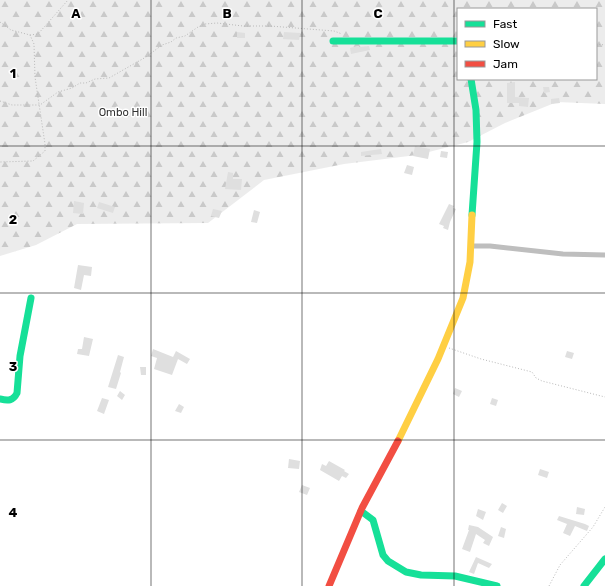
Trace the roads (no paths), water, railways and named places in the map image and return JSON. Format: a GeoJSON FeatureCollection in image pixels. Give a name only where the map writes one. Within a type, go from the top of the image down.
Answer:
{"type":"FeatureCollection","features":[{"type":"Feature","properties":{"kind":"street"},"geometry":{"type":"LineString","coordinates":[[333,41],[457,41]]}},
{"type":"Feature","properties":{"kind":"street"},"geometry":{"type":"LineString","coordinates":[[329,586],[361,511],[380,472],[395,446],[444,345],[457,315],[464,293],[470,262],[472,205],[477,142],[476,110],[471,80]]}},
{"type":"Feature","properties":{"kind":"street"},"geometry":{"type":"LineString","coordinates":[[471,246],[490,246],[563,254],[605,255]]}},
{"type":"Feature","properties":{"kind":"street"},"geometry":{"type":"LineString","coordinates":[[0,399],[10,400],[14,398],[17,393],[20,356],[31,298]]}},
{"type":"Feature","properties":{"kind":"street"},"geometry":{"type":"LineString","coordinates":[[361,511],[373,520],[383,555],[388,561],[406,572],[421,576],[455,576],[498,586]]}},
{"type":"Feature","properties":{"kind":"street"},"geometry":{"type":"LineString","coordinates":[[584,586],[605,559]]}},
{"type":"Feature","properties":{"kind":"park label","name":"Ombo Hill"},"geometry":{"type":"Point","coordinates":[123,112]}}]}
